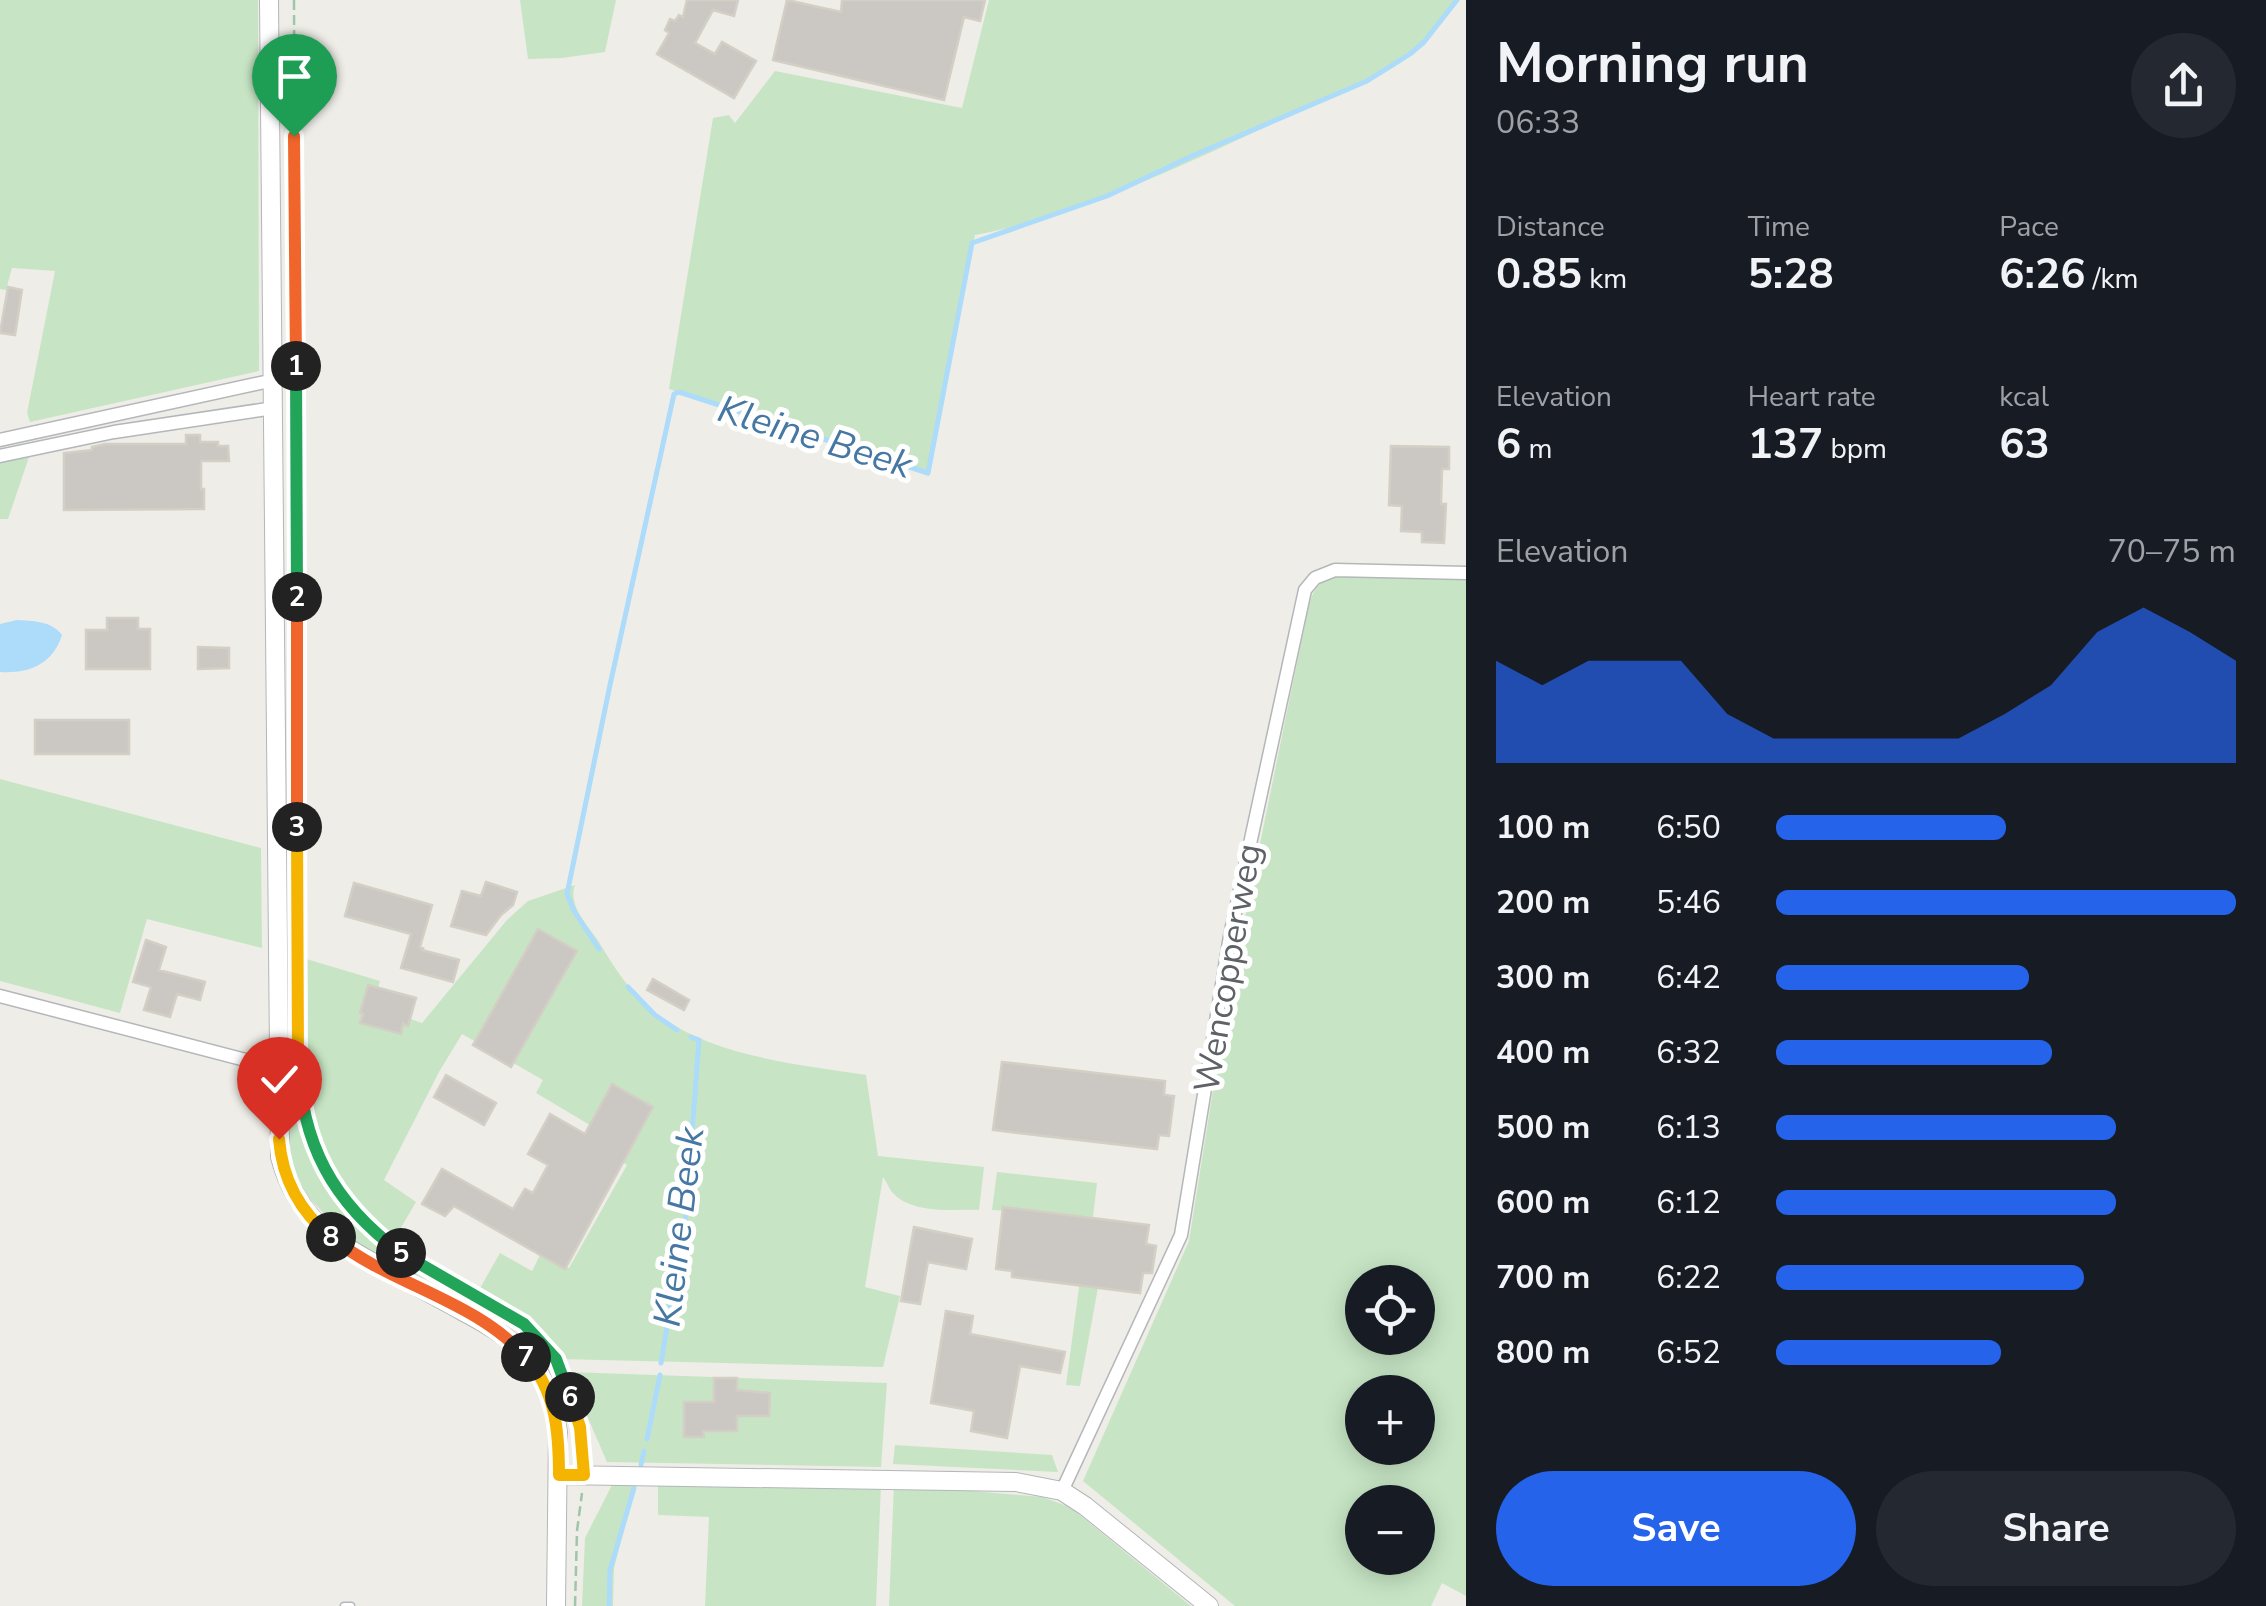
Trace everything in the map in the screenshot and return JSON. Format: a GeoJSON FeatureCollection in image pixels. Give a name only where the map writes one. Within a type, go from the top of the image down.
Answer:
{"type":"FeatureCollection","features":[{"type":"Feature","properties":{"kind":"main road"},"geometry":{"type":"LineString","coordinates":[[269,0],[280,1157],[292,1191],[322,1230],[483,1322],[506,1337],[536,1368],[554,1408],[558,1432],[556,1606]]}},
{"type":"Feature","properties":{"kind":"main road"},"geometry":{"type":"LineString","coordinates":[[559,1475],[1016,1482],[1062,1492],[1085,1506],[1209,1606]]}},
{"type":"Feature","properties":{"kind":"street"},"geometry":{"type":"LineString","coordinates":[[0,440],[274,380]]}},
{"type":"Feature","properties":{"kind":"street"},"geometry":{"type":"LineString","coordinates":[[0,456],[114,432],[274,408]]}},
{"type":"Feature","properties":{"kind":"street","name":"Wencopperweg"},"geometry":{"type":"LineString","coordinates":[[1062,1492],[1181,1235],[1230,936],[1304,590],[1316,578],[1335,570],[1466,573]]}},
{"type":"Feature","properties":{"kind":"street"},"geometry":{"type":"LineString","coordinates":[[0,996],[262,1064],[278,1063]]}},
{"type":"Feature","properties":{"kind":"path"},"geometry":{"type":"LineString","coordinates":[[294,0],[300,1096],[312,1144],[346,1203],[377,1235],[405,1256],[524,1324],[556,1359],[580,1427],[584,1475],[577,1531],[576,1606]]}},
{"type":"Feature","properties":{"kind":"green space"},"geometry":{"type":"Polygon","coordinates":[[[0,0],[258,0],[259,371],[30,422],[27,413],[55,271],[12,268],[6,290],[0,289],[0,0]]]}},
{"type":"Feature","properties":{"kind":"green space"},"geometry":{"type":"Polygon","coordinates":[[[520,0],[616,0],[605,52],[528,59],[520,0]]]}},
{"type":"Feature","properties":{"kind":"green space"},"geometry":{"type":"Polygon","coordinates":[[[989,0],[1457,0],[1414,52],[1363,84],[1094,201],[975,235],[929,476],[669,389],[713,118],[729,115],[735,123],[775,71],[962,108],[989,0]]]}},
{"type":"Feature","properties":{"kind":"green space"},"geometry":{"type":"Polygon","coordinates":[[[29,457],[8,519],[0,519],[0,462],[29,457]]]}},
{"type":"Feature","properties":{"kind":"green space"},"geometry":{"type":"Polygon","coordinates":[[[1339,574],[1466,577],[1466,1596],[1442,1583],[1431,1606],[1235,1606],[1083,1481],[1189,1241],[1225,1015],[1309,604],[1323,582],[1339,574]]]}},
{"type":"Feature","properties":{"kind":"green space"},"geometry":{"type":"Polygon","coordinates":[[[0,779],[261,848],[262,948],[147,919],[120,1013],[0,981],[0,779]]]}},
{"type":"Feature","properties":{"kind":"green space"},"geometry":{"type":"Polygon","coordinates":[[[575,885],[574,900],[579,914],[620,975],[648,1007],[672,1024],[697,1037],[752,1055],[866,1075],[878,1156],[984,1167],[979,1210],[932,1209],[909,1204],[891,1191],[883,1177],[865,1287],[900,1296],[883,1367],[560,1359],[523,1320],[479,1290],[500,1253],[532,1271],[541,1253],[569,1268],[627,1165],[600,1148],[605,1134],[536,1093],[543,1080],[462,1034],[384,1180],[416,1202],[395,1238],[366,1213],[343,1182],[317,1128],[305,1074],[303,958],[380,981],[373,1006],[422,1023],[507,920],[528,901],[575,885]]]}},
{"type":"Feature","properties":{"kind":"green space"},"geometry":{"type":"Polygon","coordinates":[[[286,1071],[307,1151],[332,1196],[365,1233],[428,1280],[358,1243],[309,1198],[292,1172],[286,1071]]]}},
{"type":"Feature","properties":{"kind":"green space"},"geometry":{"type":"Polygon","coordinates":[[[997,1172],[1097,1183],[1093,1217],[992,1210],[997,1172]]]}},
{"type":"Feature","properties":{"kind":"green space"},"geometry":{"type":"Polygon","coordinates":[[[1080,1280],[1099,1282],[1080,1386],[1066,1385],[1080,1280]]]}},
{"type":"Feature","properties":{"kind":"green space"},"geometry":{"type":"Polygon","coordinates":[[[568,1372],[887,1383],[881,1467],[607,1462],[568,1372]]]}},
{"type":"Feature","properties":{"kind":"green space"},"geometry":{"type":"Polygon","coordinates":[[[895,1445],[1052,1455],[1058,1472],[893,1464],[895,1445]]]}},
{"type":"Feature","properties":{"kind":"green space"},"geometry":{"type":"Polygon","coordinates":[[[613,1483],[636,1483],[614,1568],[613,1606],[582,1606],[585,1538],[613,1483]]]}},
{"type":"Feature","properties":{"kind":"green space"},"geometry":{"type":"Polygon","coordinates":[[[658,1483],[881,1485],[876,1606],[705,1606],[709,1517],[658,1515],[658,1483]]]}},
{"type":"Feature","properties":{"kind":"green space"},"geometry":{"type":"Polygon","coordinates":[[[894,1484],[1042,1497],[1070,1507],[1191,1606],[889,1606],[894,1484]]]}},
{"type":"Feature","properties":{"kind":"water"},"geometry":{"type":"Polygon","coordinates":[[[17,620],[48,624],[62,635],[53,653],[38,665],[0,672],[0,624],[17,620]]]}},
{"type":"Feature","properties":{"kind":"building"},"geometry":{"type":"Polygon","coordinates":[[[687,0],[738,0],[734,16],[713,10],[695,43],[715,54],[722,42],[756,61],[734,98],[657,54],[669,33],[665,30],[670,19],[683,17],[687,0]]]}},
{"type":"Feature","properties":{"kind":"building"},"geometry":{"type":"Polygon","coordinates":[[[787,0],[841,12],[842,0],[985,0],[980,21],[964,17],[944,100],[773,60],[787,0]]]}},
{"type":"Feature","properties":{"kind":"building"},"geometry":{"type":"Polygon","coordinates":[[[8,287],[22,290],[15,335],[0,333],[8,287]]]}},
{"type":"Feature","properties":{"kind":"building"},"geometry":{"type":"Polygon","coordinates":[[[186,435],[200,435],[200,442],[228,446],[229,461],[201,461],[204,509],[64,510],[64,453],[92,450],[105,444],[186,444],[186,435]]]}},
{"type":"Feature","properties":{"kind":"building"},"geometry":{"type":"Polygon","coordinates":[[[1391,446],[1449,447],[1449,469],[1442,469],[1441,504],[1446,504],[1444,543],[1422,542],[1422,532],[1401,531],[1402,506],[1389,505],[1391,446]]]}},
{"type":"Feature","properties":{"kind":"building"},"geometry":{"type":"Polygon","coordinates":[[[107,618],[138,618],[138,629],[150,629],[150,669],[86,669],[86,630],[107,630],[107,618]]]}},
{"type":"Feature","properties":{"kind":"building"},"geometry":{"type":"Polygon","coordinates":[[[198,647],[229,648],[229,668],[198,669],[198,647]]]}},
{"type":"Feature","properties":{"kind":"building"},"geometry":{"type":"Polygon","coordinates":[[[35,720],[129,720],[129,754],[35,754],[35,720]]]}},
{"type":"Feature","properties":{"kind":"building"},"geometry":{"type":"Polygon","coordinates":[[[486,882],[517,892],[513,905],[486,935],[451,926],[462,891],[481,896],[486,882]]]}},
{"type":"Feature","properties":{"kind":"building"},"geometry":{"type":"Polygon","coordinates":[[[354,883],[432,905],[420,947],[459,960],[453,982],[401,968],[411,934],[345,916],[354,883]]]}},
{"type":"Feature","properties":{"kind":"building"},"geometry":{"type":"Polygon","coordinates":[[[538,929],[577,951],[511,1067],[473,1045],[538,929]]]}},
{"type":"Feature","properties":{"kind":"building"},"geometry":{"type":"Polygon","coordinates":[[[146,940],[166,947],[159,970],[205,982],[200,1000],[177,994],[170,1017],[144,1010],[151,987],[133,982],[146,940]]]}},
{"type":"Feature","properties":{"kind":"building"},"geometry":{"type":"Polygon","coordinates":[[[653,979],[689,1000],[684,1010],[647,990],[653,979]]]}},
{"type":"Feature","properties":{"kind":"building"},"geometry":{"type":"Polygon","coordinates":[[[368,985],[416,998],[408,1026],[403,1024],[401,1034],[360,1023],[368,985]]]}},
{"type":"Feature","properties":{"kind":"building"},"geometry":{"type":"Polygon","coordinates":[[[1002,1062],[1165,1081],[1164,1095],[1174,1096],[1169,1136],[1159,1135],[1157,1149],[993,1130],[1002,1062]]]}},
{"type":"Feature","properties":{"kind":"building"},"geometry":{"type":"Polygon","coordinates":[[[446,1075],[496,1103],[484,1125],[434,1097],[446,1075]]]}},
{"type":"Feature","properties":{"kind":"building"},"geometry":{"type":"Polygon","coordinates":[[[612,1084],[653,1107],[565,1269],[454,1206],[445,1216],[422,1204],[442,1169],[513,1209],[525,1189],[533,1193],[548,1165],[528,1154],[550,1114],[585,1134],[612,1084]]]}},
{"type":"Feature","properties":{"kind":"building"},"geometry":{"type":"Polygon","coordinates":[[[1003,1207],[1149,1225],[1146,1244],[1156,1246],[1152,1273],[1143,1273],[1140,1293],[1012,1277],[1012,1271],[996,1269],[1003,1207]]]}},
{"type":"Feature","properties":{"kind":"building"},"geometry":{"type":"Polygon","coordinates":[[[914,1227],[972,1239],[966,1269],[928,1262],[920,1304],[901,1301],[914,1227]]]}},
{"type":"Feature","properties":{"kind":"building"},"geometry":{"type":"Polygon","coordinates":[[[946,1311],[973,1316],[970,1334],[1065,1352],[1060,1373],[1020,1366],[1007,1438],[971,1431],[974,1411],[931,1403],[946,1311]]]}},
{"type":"Feature","properties":{"kind":"building"},"geometry":{"type":"Polygon","coordinates":[[[714,1378],[737,1378],[737,1390],[770,1393],[769,1416],[737,1416],[737,1431],[703,1431],[704,1437],[684,1437],[684,1402],[714,1402],[714,1378]]]}},
{"type":"Feature","properties":{"kind":"waterway","name":"Kleine Beek"},"geometry":{"type":"LineString","coordinates":[[599,949],[567,894],[674,394],[679,392],[928,473],[972,243],[1107,196],[1367,81],[1424,42],[1457,0]]}},
{"type":"Feature","properties":{"kind":"waterway","name":"Kleine Beek"},"geometry":{"type":"LineString","coordinates":[[628,987],[655,1015],[677,1030]]}},
{"type":"Feature","properties":{"kind":"waterway","name":"Kleine Beek"},"geometry":{"type":"LineString","coordinates":[[661,1363],[686,1214],[699,1040],[691,1037]]}},
{"type":"Feature","properties":{"kind":"waterway","name":"Kleine Beek"},"geometry":{"type":"LineString","coordinates":[[647,1439],[660,1375]]}},
{"type":"Feature","properties":{"kind":"waterway","name":"Kleine Beek"},"geometry":{"type":"LineString","coordinates":[[641,1465],[644,1451]]}},
{"type":"Feature","properties":{"kind":"waterway","name":"Kleine Beek"},"geometry":{"type":"LineString","coordinates":[[609,1606],[610,1570],[634,1488]]}},
{"type":"Feature","properties":{"kind":"route"},"geometry":{"type":"LineString","coordinates":[[279,1139],[280,1157],[292,1191],[322,1230],[358,1255],[483,1322],[522,1352],[536,1368],[554,1408],[559,1475],[584,1475],[580,1427],[556,1359],[524,1324],[405,1256],[377,1235],[346,1203],[323,1166],[312,1144],[300,1096],[294,136]]}}]}
